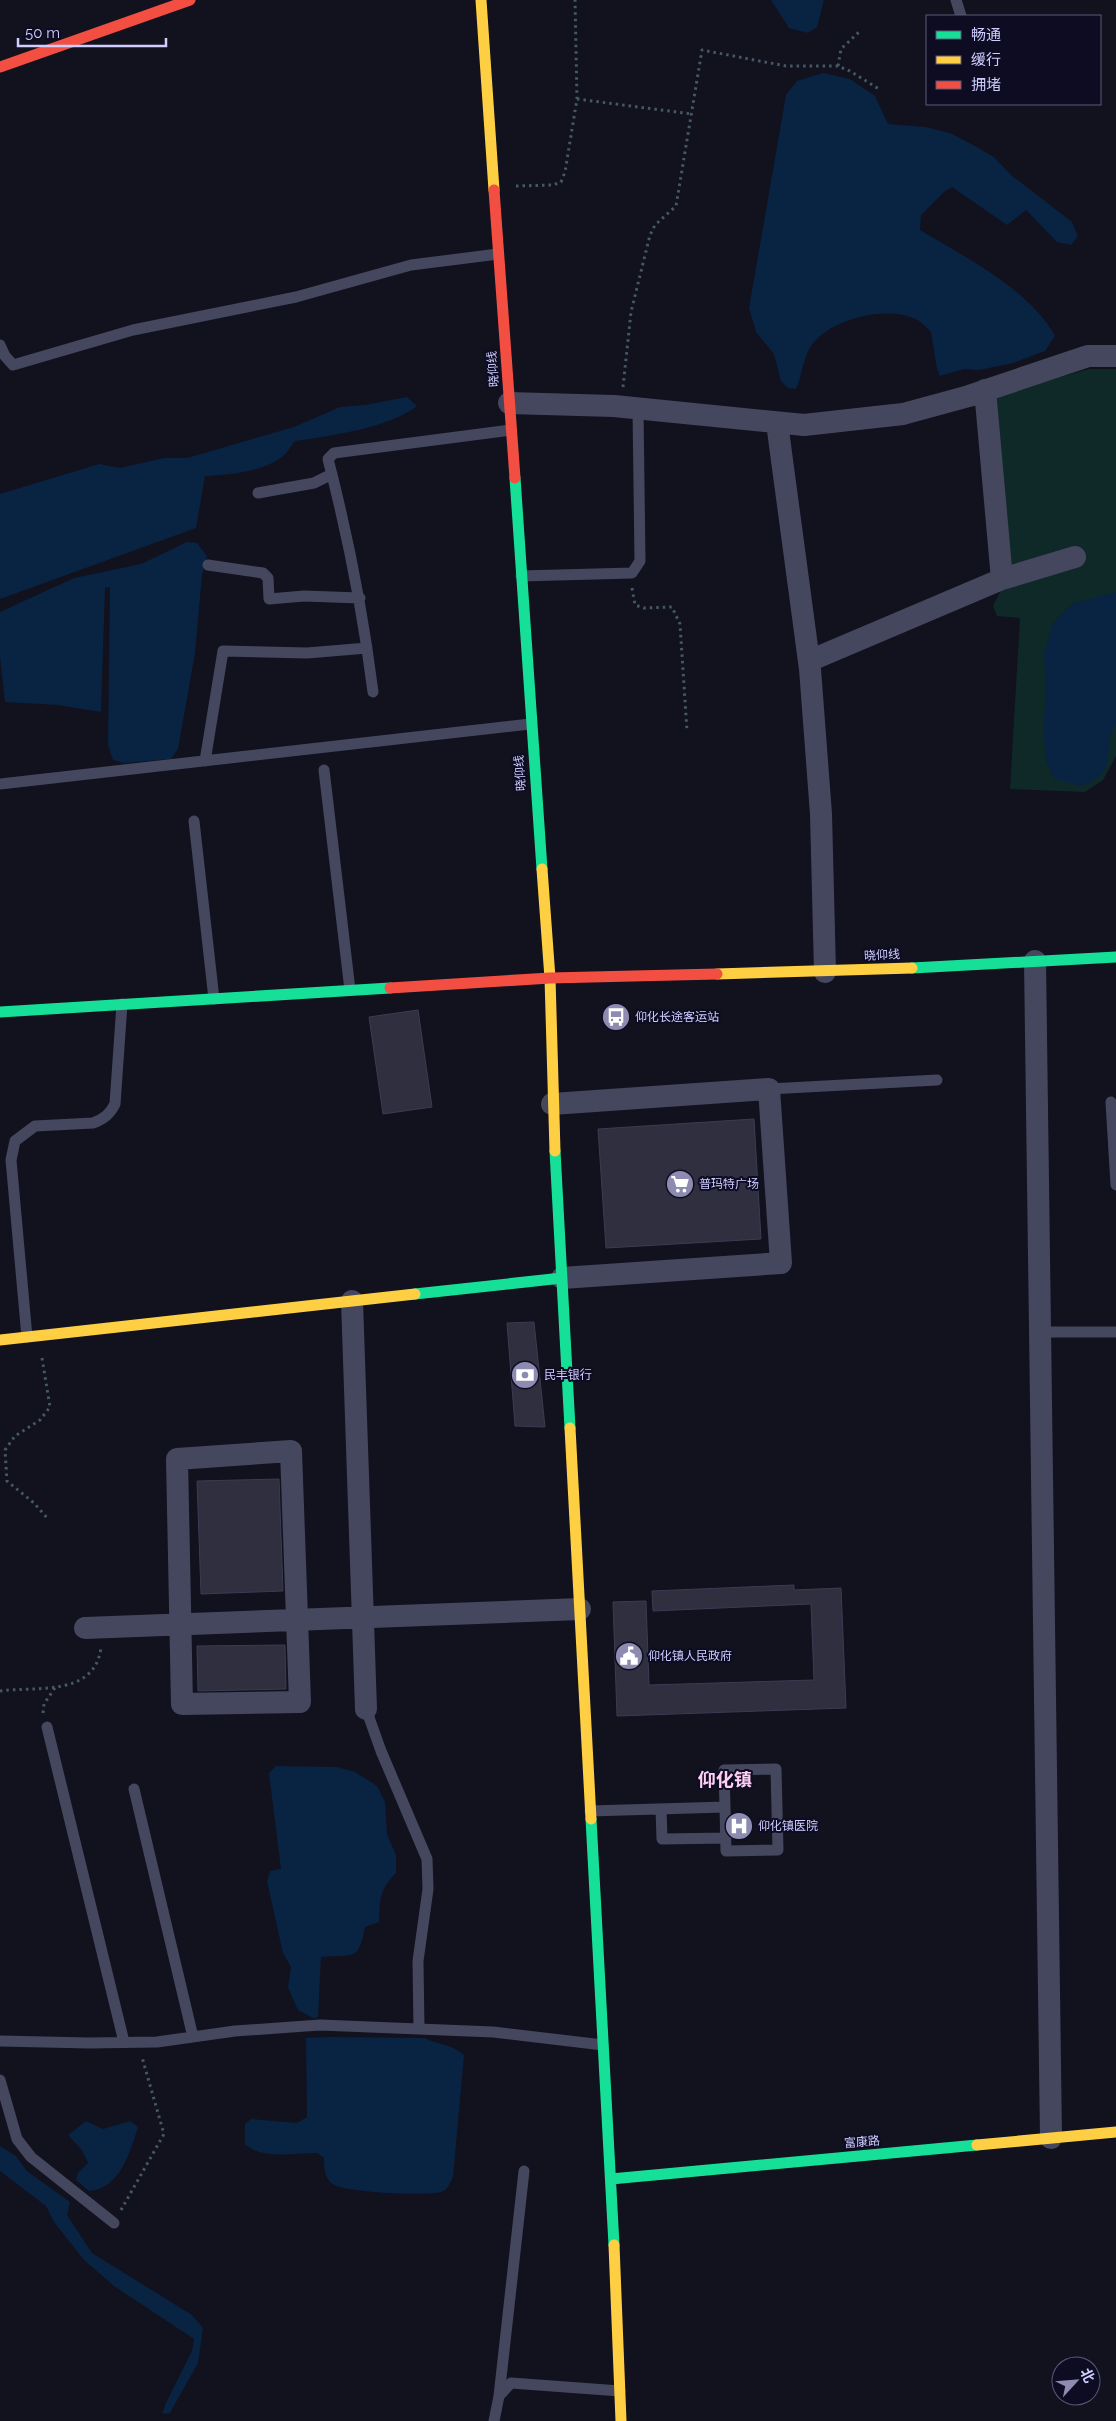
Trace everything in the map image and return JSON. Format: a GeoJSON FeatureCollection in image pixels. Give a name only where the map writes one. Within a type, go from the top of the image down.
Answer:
{"type":"FeatureCollection","features":[{"type":"Feature","properties":{"kind":"street"},"geometry":{"type":"LineString","coordinates":[[0,67],[190,0]]}},
{"type":"Feature","properties":{"kind":"street","name":"晓仰线"},"geometry":{"type":"LineString","coordinates":[[481,0],[530,724],[550,978],[825,972],[1116,957]]}},
{"type":"Feature","properties":{"kind":"street"},"geometry":{"type":"LineString","coordinates":[[509,403],[629,408],[804,425],[902,414],[986,390],[1088,356],[1116,356]]}},
{"type":"Feature","properties":{"kind":"street"},"geometry":{"type":"LineString","coordinates":[[986,390],[1002,579]]}},
{"type":"Feature","properties":{"kind":"street"},"geometry":{"type":"LineString","coordinates":[[777,423],[809,661],[821,814],[825,972]]}},
{"type":"Feature","properties":{"kind":"street"},"geometry":{"type":"LineString","coordinates":[[809,661],[1002,579],[1075,557]]}},
{"type":"Feature","properties":{"kind":"street"},"geometry":{"type":"LineString","coordinates":[[1035,962],[1051,2138]]}},
{"type":"Feature","properties":{"kind":"street"},"geometry":{"type":"LineString","coordinates":[[0,1012],[550,978],[552,1104],[603,2046],[621,2421]]}},
{"type":"Feature","properties":{"kind":"street"},"geometry":{"type":"LineString","coordinates":[[0,1340],[562,1278],[781,1263],[769,1089],[552,1104]]}},
{"type":"Feature","properties":{"kind":"street"},"geometry":{"type":"LineString","coordinates":[[352,1301],[366,1709]]}},
{"type":"Feature","properties":{"kind":"street"},"geometry":{"type":"LineString","coordinates":[[291,1451],[300,1702],[182,1704],[181,1624],[177,1459],[291,1451]]}},
{"type":"Feature","properties":{"kind":"street"},"geometry":{"type":"LineString","coordinates":[[95,1628],[580,1609]]}},
{"type":"Feature","properties":{"kind":"street","name":"富康路"},"geometry":{"type":"LineString","coordinates":[[610,2180],[1116,2132]]}},
{"type":"Feature","properties":{"kind":"lane"},"geometry":{"type":"LineString","coordinates":[[956,0],[961,15]]}},
{"type":"Feature","properties":{"kind":"lane"},"geometry":{"type":"LineString","coordinates":[[0,346],[4,356],[13,365],[133,330],[296,297],[411,265],[498,254]]}},
{"type":"Feature","properties":{"kind":"lane"},"geometry":{"type":"LineString","coordinates":[[521,576],[632,573],[640,561],[629,408]]}},
{"type":"Feature","properties":{"kind":"lane"},"geometry":{"type":"LineString","coordinates":[[374,692],[360,598],[349,543],[328,458],[334,453],[511,430]]}},
{"type":"Feature","properties":{"kind":"lane"},"geometry":{"type":"LineString","coordinates":[[258,493],[314,483],[332,474]]}},
{"type":"Feature","properties":{"kind":"lane"},"geometry":{"type":"LineString","coordinates":[[208,565],[264,573],[268,578],[269,599],[304,596],[360,598]]}},
{"type":"Feature","properties":{"kind":"lane"},"geometry":{"type":"LineString","coordinates":[[205,761],[223,651],[307,653],[367,648]]}},
{"type":"Feature","properties":{"kind":"lane"},"geometry":{"type":"LineString","coordinates":[[0,784],[530,724]]}},
{"type":"Feature","properties":{"kind":"lane"},"geometry":{"type":"LineString","coordinates":[[324,770],[350,990]]}},
{"type":"Feature","properties":{"kind":"lane"},"geometry":{"type":"LineString","coordinates":[[194,820],[214,999]]}},
{"type":"Feature","properties":{"kind":"lane"},"geometry":{"type":"LineString","coordinates":[[32,1336],[11,1160],[15,1141],[35,1126],[93,1123],[102,1120],[110,1112],[116,1104],[122,1004]]}},
{"type":"Feature","properties":{"kind":"lane"},"geometry":{"type":"LineString","coordinates":[[769,1089],[936,1080]]}},
{"type":"Feature","properties":{"kind":"lane"},"geometry":{"type":"LineString","coordinates":[[1111,1102],[1116,1185]]}},
{"type":"Feature","properties":{"kind":"lane"},"geometry":{"type":"LineString","coordinates":[[1040,1332],[1116,1332]]}},
{"type":"Feature","properties":{"kind":"lane"},"geometry":{"type":"LineString","coordinates":[[366,1709],[381,1751],[427,1859],[428,1889],[418,1961],[419,2029]]}},
{"type":"Feature","properties":{"kind":"lane"},"geometry":{"type":"LineString","coordinates":[[47,1727],[124,2042]]}},
{"type":"Feature","properties":{"kind":"lane"},"geometry":{"type":"LineString","coordinates":[[776,1769],[778,1850],[726,1851],[725,1807],[724,1770],[776,1769]]}},
{"type":"Feature","properties":{"kind":"lane"},"geometry":{"type":"LineString","coordinates":[[134,1789],[193,2037]]}},
{"type":"Feature","properties":{"kind":"lane"},"geometry":{"type":"LineString","coordinates":[[590,1811],[725,1807]]}},
{"type":"Feature","properties":{"kind":"lane"},"geometry":{"type":"LineString","coordinates":[[661,1809],[662,1839],[726,1838]]}},
{"type":"Feature","properties":{"kind":"lane"},"geometry":{"type":"LineString","coordinates":[[0,2041],[138,2042],[235,2031],[320,2025],[492,2032],[603,2046]]}},
{"type":"Feature","properties":{"kind":"lane"},"geometry":{"type":"LineString","coordinates":[[0,2080],[17,2139],[31,2157],[114,2223]]}},
{"type":"Feature","properties":{"kind":"lane"},"geometry":{"type":"LineString","coordinates":[[494,2421],[499,2396],[524,2171]]}},
{"type":"Feature","properties":{"kind":"lane"},"geometry":{"type":"LineString","coordinates":[[499,2396],[511,2383],[620,2391]]}},
{"type":"Feature","properties":{"kind":"path"},"geometry":{"type":"LineString","coordinates":[[494,187],[553,186],[561,182],[566,172],[577,99],[575,0]]}},
{"type":"Feature","properties":{"kind":"path"},"geometry":{"type":"LineString","coordinates":[[838,66],[841,49],[860,31]]}},
{"type":"Feature","properties":{"kind":"path"},"geometry":{"type":"LineString","coordinates":[[629,408],[631,312],[654,225],[676,206],[702,50],[786,66],[838,66],[850,70],[879,90]]}},
{"type":"Feature","properties":{"kind":"path"},"geometry":{"type":"LineString","coordinates":[[577,99],[692,114]]}},
{"type":"Feature","properties":{"kind":"path"},"geometry":{"type":"LineString","coordinates":[[632,573],[635,605],[644,608],[672,607],[680,624],[688,731]]}},
{"type":"Feature","properties":{"kind":"path"},"geometry":{"type":"LineString","coordinates":[[32,1336],[50,1407],[40,1420],[15,1436],[5,1450],[7,1481],[34,1503],[49,1520]]}},
{"type":"Feature","properties":{"kind":"path"},"geometry":{"type":"LineString","coordinates":[[0,1691],[73,1684],[89,1676],[99,1661],[95,1628]]}},
{"type":"Feature","properties":{"kind":"path"},"geometry":{"type":"LineString","coordinates":[[47,1727],[42,1715],[44,1704],[56,1686]]}},
{"type":"Feature","properties":{"kind":"path"},"geometry":{"type":"LineString","coordinates":[[114,2223],[164,2134],[138,2042]]}},
{"type":"Feature","properties":{"kind":"green space"},"geometry":{"type":"Polygon","coordinates":[[[1089,369],[1116,369],[1116,756],[1103,780],[1085,792],[1010,789],[1020,618],[997,616],[993,606],[1003,586],[1014,587],[993,396],[1089,369]]]}},
{"type":"Feature","properties":{"kind":"water"},"geometry":{"type":"Polygon","coordinates":[[[771,0],[824,0],[817,27],[808,33],[789,28],[771,0]]]}},
{"type":"Feature","properties":{"kind":"water"},"geometry":{"type":"Polygon","coordinates":[[[823,73],[850,79],[875,96],[888,124],[926,127],[950,133],[994,157],[1011,175],[1072,222],[1078,236],[1071,245],[1057,242],[1026,210],[1007,225],[952,187],[944,192],[921,215],[920,230],[995,276],[1029,303],[1044,319],[1055,336],[1045,351],[1013,363],[979,370],[964,369],[940,376],[937,369],[931,332],[923,324],[916,319],[901,315],[873,314],[844,322],[820,337],[808,351],[796,389],[788,388],[781,381],[774,354],[756,332],[749,308],[786,95],[797,81],[823,73]]]}},
{"type":"Feature","properties":{"kind":"water"},"geometry":{"type":"Polygon","coordinates":[[[407,397],[417,406],[391,420],[359,430],[295,441],[282,457],[265,466],[234,474],[205,476],[196,528],[0,599],[0,494],[99,464],[120,468],[164,458],[187,458],[294,427],[340,407],[365,405],[407,397]]]}},
{"type":"Feature","properties":{"kind":"water"},"geometry":{"type":"Polygon","coordinates":[[[187,542],[197,543],[207,556],[202,575],[195,653],[178,749],[171,759],[123,763],[113,760],[108,745],[110,587],[105,588],[101,712],[58,705],[5,702],[0,657],[0,612],[74,578],[141,564],[187,542]]]}},
{"type":"Feature","properties":{"kind":"water"},"geometry":{"type":"Polygon","coordinates":[[[1116,592],[1116,724],[1110,736],[1107,764],[1104,770],[1100,776],[1082,786],[1055,779],[1046,762],[1043,729],[1046,692],[1044,654],[1053,623],[1072,604],[1116,592]]]}},
{"type":"Feature","properties":{"kind":"water"},"geometry":{"type":"Polygon","coordinates":[[[276,1766],[337,1767],[355,1772],[377,1786],[385,1802],[387,1834],[396,1855],[396,1873],[386,1885],[381,1896],[379,1922],[365,1927],[360,1946],[356,1952],[347,1956],[321,1957],[318,2017],[313,2018],[298,2010],[288,1987],[291,1967],[283,1953],[267,1881],[270,1871],[281,1869],[269,1773],[276,1766]]]}},
{"type":"Feature","properties":{"kind":"water"},"geometry":{"type":"Polygon","coordinates":[[[306,2038],[424,2038],[450,2047],[464,2055],[453,2177],[445,2190],[432,2193],[402,2194],[351,2189],[331,2183],[325,2171],[324,2158],[317,2153],[269,2154],[252,2149],[245,2144],[245,2124],[251,2119],[297,2123],[307,2117],[306,2038]]]}},
{"type":"Feature","properties":{"kind":"water"},"geometry":{"type":"Polygon","coordinates":[[[86,2121],[103,2129],[130,2121],[138,2127],[127,2158],[116,2176],[109,2184],[100,2189],[89,2191],[76,2180],[78,2173],[88,2163],[82,2150],[68,2135],[86,2121]]]}},
{"type":"Feature","properties":{"kind":"water"},"geometry":{"type":"Polygon","coordinates":[[[0,2146],[16,2156],[27,2171],[70,2202],[67,2215],[92,2253],[192,2315],[203,2328],[198,2363],[170,2413],[162,2414],[192,2351],[194,2339],[114,2286],[84,2260],[54,2222],[46,2206],[0,2171],[0,2146]]]}},
{"type":"Feature","properties":{"kind":"building"},"geometry":{"type":"Polygon","coordinates":[[[418,1010],[432,1107],[383,1114],[369,1017],[418,1010]]]}},
{"type":"Feature","properties":{"kind":"building","name":"普玛特广场"},"geometry":{"type":"Polygon","coordinates":[[[754,1119],[761,1239],[606,1248],[598,1129],[754,1119]]]}},
{"type":"Feature","properties":{"kind":"building","name":"民丰银行"},"geometry":{"type":"Polygon","coordinates":[[[534,1322],[545,1427],[515,1426],[507,1323],[534,1322]]]}},
{"type":"Feature","properties":{"kind":"building"},"geometry":{"type":"Polygon","coordinates":[[[279,1479],[283,1591],[201,1594],[197,1481],[279,1479]]]}},
{"type":"Feature","properties":{"kind":"building"},"geometry":{"type":"Polygon","coordinates":[[[794,1585],[794,1590],[841,1588],[846,1708],[617,1716],[613,1602],[646,1601],[649,1685],[814,1680],[811,1604],[653,1611],[652,1591],[794,1585]]]}},
{"type":"Feature","properties":{"kind":"building"},"geometry":{"type":"Polygon","coordinates":[[[285,1645],[286,1689],[198,1691],[197,1646],[285,1645]]]}},
{"type":"Feature","properties":{"kind":"traffic: fast"},"geometry":{"type":"LineString","coordinates":[[515,478],[542,869]]}},
{"type":"Feature","properties":{"kind":"traffic: fast"},"geometry":{"type":"LineString","coordinates":[[912,968],[1116,957]]}},
{"type":"Feature","properties":{"kind":"traffic: fast"},"geometry":{"type":"LineString","coordinates":[[0,1012],[390,988]]}},
{"type":"Feature","properties":{"kind":"traffic: fast"},"geometry":{"type":"LineString","coordinates":[[555,1151],[570,1428]]}},
{"type":"Feature","properties":{"kind":"traffic: fast"},"geometry":{"type":"LineString","coordinates":[[415,1294],[562,1278]]}},
{"type":"Feature","properties":{"kind":"traffic: fast"},"geometry":{"type":"LineString","coordinates":[[591,1819],[614,2245]]}},
{"type":"Feature","properties":{"kind":"traffic: fast"},"geometry":{"type":"LineString","coordinates":[[611,2179],[977,2145]]}},
{"type":"Feature","properties":{"kind":"traffic: slow"},"geometry":{"type":"LineString","coordinates":[[481,0],[494,190]]}},
{"type":"Feature","properties":{"kind":"traffic: slow"},"geometry":{"type":"LineString","coordinates":[[542,869],[550,978],[555,1151]]}},
{"type":"Feature","properties":{"kind":"traffic: slow"},"geometry":{"type":"LineString","coordinates":[[717,974],[912,968]]}},
{"type":"Feature","properties":{"kind":"traffic: slow"},"geometry":{"type":"LineString","coordinates":[[0,1340],[415,1294]]}},
{"type":"Feature","properties":{"kind":"traffic: slow"},"geometry":{"type":"LineString","coordinates":[[570,1428],[591,1819]]}},
{"type":"Feature","properties":{"kind":"traffic: slow"},"geometry":{"type":"LineString","coordinates":[[977,2145],[1116,2132]]}},
{"type":"Feature","properties":{"kind":"traffic: slow"},"geometry":{"type":"LineString","coordinates":[[614,2245],[621,2421]]}},
{"type":"Feature","properties":{"kind":"traffic: jam"},"geometry":{"type":"LineString","coordinates":[[0,67],[190,0]]}},
{"type":"Feature","properties":{"kind":"traffic: jam"},"geometry":{"type":"LineString","coordinates":[[494,190],[515,478]]}},
{"type":"Feature","properties":{"kind":"traffic: jam"},"geometry":{"type":"LineString","coordinates":[[390,988],[550,978],[717,974]]}},
{"type":"Feature","properties":{"kind":"place","name":"仰化长途客运站"},"geometry":{"type":"Point","coordinates":[616,1017]}},
{"type":"Feature","properties":{"kind":"place","name":"普玛特广场"},"geometry":{"type":"Point","coordinates":[680,1184]}},
{"type":"Feature","properties":{"kind":"place","name":"民丰银行"},"geometry":{"type":"Point","coordinates":[525,1375]}},
{"type":"Feature","properties":{"kind":"place","name":"仰化镇人民政府"},"geometry":{"type":"Point","coordinates":[629,1656]}},
{"type":"Feature","properties":{"kind":"place","name":"仰化镇医院"},"geometry":{"type":"Point","coordinates":[739,1826]}},
{"type":"Feature","properties":{"kind":"district","name":"仰化镇"},"geometry":{"type":"Point","coordinates":[725,1780]}}]}
